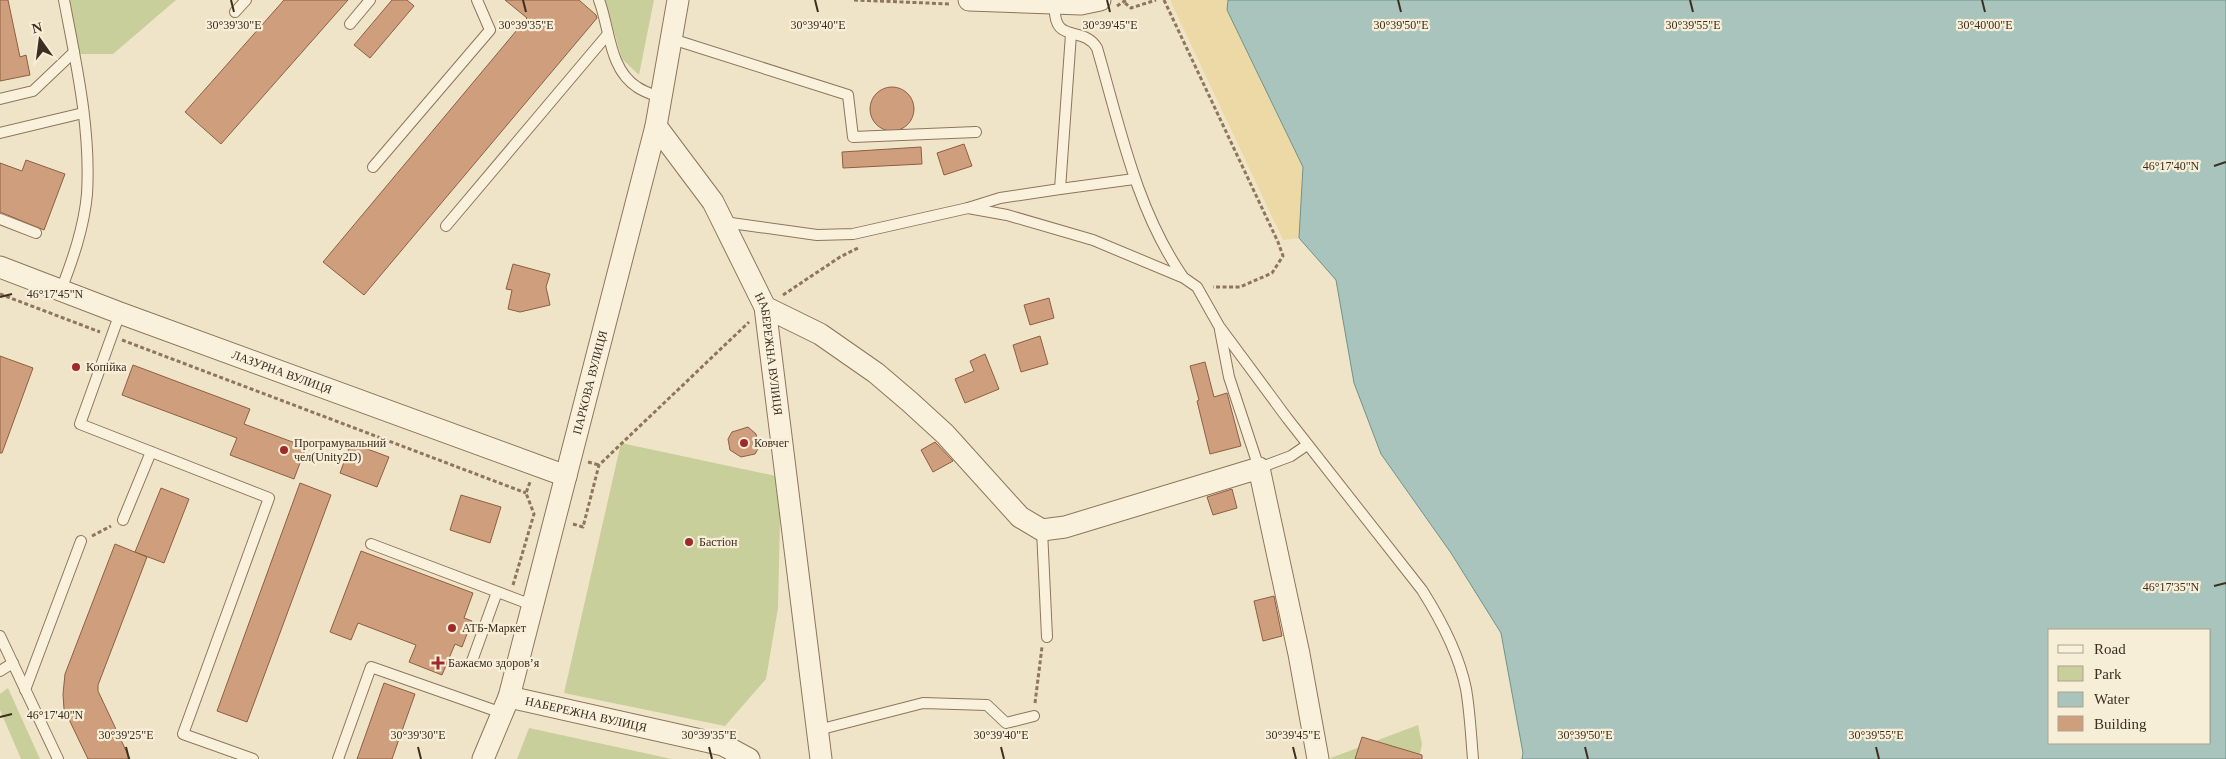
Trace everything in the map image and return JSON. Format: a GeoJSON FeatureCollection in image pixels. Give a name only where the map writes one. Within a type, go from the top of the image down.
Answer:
{"type":"FeatureCollection","features":[{"type":"Feature","properties":{"kind":"street","name":"ПАРКОВА ВУЛИЦЯ"},"geometry":{"type":"LineString","coordinates":[[483,759],[505,705],[656,126],[678,0]]}},
{"type":"Feature","properties":{"kind":"street"},"geometry":{"type":"LineString","coordinates":[[969,0],[1055,4],[1081,4],[1100,0]]}},
{"type":"Feature","properties":{"kind":"street","name":"НАБЕРЕЖНА ВУЛИЦЯ"},"geometry":{"type":"LineString","coordinates":[[656,126],[713,202],[765,307],[821,759]]}},
{"type":"Feature","properties":{"kind":"street","name":"ЛАЗУРНА ВУЛИЦЯ"},"geometry":{"type":"LineString","coordinates":[[0,267],[120,313],[566,476]]}},
{"type":"Feature","properties":{"kind":"street"},"geometry":{"type":"LineString","coordinates":[[765,307],[820,334],[876,374],[945,434],[1020,517],[1042,530],[1065,527],[1259,468],[1300,654],[1318,759]]}},
{"type":"Feature","properties":{"kind":"street","name":"НАБЕРЕЖНА ВУЛИЦЯ"},"geometry":{"type":"LineString","coordinates":[[505,705],[723,745],[749,759]]}},
{"type":"Feature","properties":{"kind":"lane"},"geometry":{"type":"LineString","coordinates":[[61,290],[78,245],[87,196],[88,157],[74,52],[64,0]]}},
{"type":"Feature","properties":{"kind":"lane"},"geometry":{"type":"LineString","coordinates":[[235,12],[246,0]]}},
{"type":"Feature","properties":{"kind":"lane"},"geometry":{"type":"LineString","coordinates":[[350,24],[370,0]]}},
{"type":"Feature","properties":{"kind":"lane"},"geometry":{"type":"LineString","coordinates":[[373,167],[490,30],[477,0]]}},
{"type":"Feature","properties":{"kind":"lane"},"geometry":{"type":"LineString","coordinates":[[599,0],[614,56],[628,81],[639,89],[662,98]]}},
{"type":"Feature","properties":{"kind":"lane"},"geometry":{"type":"LineString","coordinates":[[1055,4],[1054,14],[1057,25],[1066,33],[1093,41],[1097,48],[1134,179],[1162,244],[1184,278]]}},
{"type":"Feature","properties":{"kind":"lane"},"geometry":{"type":"LineString","coordinates":[[446,226],[608,34]]}},
{"type":"Feature","properties":{"kind":"lane"},"geometry":{"type":"LineString","coordinates":[[1060,189],[1071,34]]}},
{"type":"Feature","properties":{"kind":"lane"},"geometry":{"type":"LineString","coordinates":[[672,40],[848,95],[853,137],[976,132]]}},
{"type":"Feature","properties":{"kind":"lane"},"geometry":{"type":"LineString","coordinates":[[0,99],[33,91],[74,52]]}},
{"type":"Feature","properties":{"kind":"lane"},"geometry":{"type":"LineString","coordinates":[[0,133],[83,113]]}},
{"type":"Feature","properties":{"kind":"lane"},"geometry":{"type":"LineString","coordinates":[[724,222],[817,235],[853,234],[968,208],[1000,198],[1134,179]]}},
{"type":"Feature","properties":{"kind":"lane"},"geometry":{"type":"LineString","coordinates":[[968,208],[1007,215],[1093,240],[1184,278],[1197,287],[1219,326],[1307,444],[1422,590],[1436,613],[1459,662],[1466,690],[1473,759]]}},
{"type":"Feature","properties":{"kind":"lane"},"geometry":{"type":"LineString","coordinates":[[0,219],[36,233]]}},
{"type":"Feature","properties":{"kind":"lane"},"geometry":{"type":"LineString","coordinates":[[120,313],[80,424],[269,498],[183,734],[252,759]]}},
{"type":"Feature","properties":{"kind":"lane"},"geometry":{"type":"LineString","coordinates":[[1219,326],[1229,377],[1259,468],[1291,456],[1307,444]]}},
{"type":"Feature","properties":{"kind":"lane"},"geometry":{"type":"LineString","coordinates":[[123,520],[151,452]]}},
{"type":"Feature","properties":{"kind":"lane"},"geometry":{"type":"LineString","coordinates":[[1042,530],[1047,637]]}},
{"type":"Feature","properties":{"kind":"lane"},"geometry":{"type":"LineString","coordinates":[[25,690],[81,541]]}},
{"type":"Feature","properties":{"kind":"lane"},"geometry":{"type":"LineString","coordinates":[[371,544],[532,605]]}},
{"type":"Feature","properties":{"kind":"lane"},"geometry":{"type":"LineString","coordinates":[[472,661],[497,592]]}},
{"type":"Feature","properties":{"kind":"lane"},"geometry":{"type":"LineString","coordinates":[[0,636],[58,759]]}},
{"type":"Feature","properties":{"kind":"lane"},"geometry":{"type":"LineString","coordinates":[[0,671],[13,663]]}},
{"type":"Feature","properties":{"kind":"lane"},"geometry":{"type":"LineString","coordinates":[[338,759],[371,667],[505,705]]}},
{"type":"Feature","properties":{"kind":"lane"},"geometry":{"type":"LineString","coordinates":[[818,730],[923,703],[987,705],[1006,723],[1034,716]]}},
{"type":"Feature","properties":{"kind":"path"},"geometry":{"type":"LineString","coordinates":[[1124,3],[1131,8],[1156,0]]}},
{"type":"Feature","properties":{"kind":"path"},"geometry":{"type":"LineString","coordinates":[[1164,0],[1283,256],[1272,273],[1240,286],[1197,287]]}},
{"type":"Feature","properties":{"kind":"path"},"geometry":{"type":"LineString","coordinates":[[583,527],[599,466],[765,307],[840,257],[865,245]]}},
{"type":"Feature","properties":{"kind":"path"},"geometry":{"type":"LineString","coordinates":[[0,294],[526,494],[534,514],[510,597]]}},
{"type":"Feature","properties":{"kind":"path"},"geometry":{"type":"LineString","coordinates":[[81,541],[123,520]]}},
{"type":"Feature","properties":{"kind":"path"},"geometry":{"type":"LineString","coordinates":[[1034,716],[1042,643],[1047,637]]}},
{"type":"Feature","properties":{"kind":"green space"},"geometry":{"type":"Polygon","coordinates":[[[67,0],[176,0],[113,54],[80,54],[67,0]]]}},
{"type":"Feature","properties":{"kind":"green space"},"geometry":{"type":"Polygon","coordinates":[[[605,0],[654,0],[639,75],[622,59],[605,0]]]}},
{"type":"Feature","properties":{"kind":"green space","name":"Бастіон"},"geometry":{"type":"Polygon","coordinates":[[[621,443],[781,477],[778,608],[766,679],[725,726],[564,693],[621,443]]]}},
{"type":"Feature","properties":{"kind":"green space"},"geometry":{"type":"Polygon","coordinates":[[[8,688],[40,759],[21,759],[0,710],[0,694],[8,688]]]}},
{"type":"Feature","properties":{"kind":"green space"},"geometry":{"type":"Polygon","coordinates":[[[1418,725],[1422,744],[1419,759],[1328,759],[1418,725]]]}},
{"type":"Feature","properties":{"kind":"green space"},"geometry":{"type":"Polygon","coordinates":[[[529,728],[672,759],[517,759],[529,728]]]}},
{"type":"Feature","properties":{"kind":"sand"},"geometry":{"type":"Polygon","coordinates":[[[1170,0],[1228,0],[1227,10],[1303,167],[1299,238],[1283,240],[1170,0]]]}},
{"type":"Feature","properties":{"kind":"water"},"geometry":{"type":"Polygon","coordinates":[[[1228,0],[2226,0],[2226,759],[1522,759],[1523,753],[1501,633],[1451,553],[1381,454],[1354,383],[1336,280],[1299,238],[1303,167],[1227,10],[1228,0]]]}},
{"type":"Feature","properties":{"kind":"building"},"geometry":{"type":"Polygon","coordinates":[[[0,0],[8,0],[20,57],[26,55],[30,75],[0,81],[0,0]]]}},
{"type":"Feature","properties":{"kind":"building"},"geometry":{"type":"Polygon","coordinates":[[[284,0],[348,0],[221,144],[185,112],[284,0]]]}},
{"type":"Feature","properties":{"kind":"building"},"geometry":{"type":"Polygon","coordinates":[[[392,0],[407,0],[414,6],[370,58],[354,45],[392,0]]]}},
{"type":"Feature","properties":{"kind":"building"},"geometry":{"type":"Polygon","coordinates":[[[505,0],[579,0],[597,18],[364,295],[323,262],[527,18],[505,0]]]}},
{"type":"Feature","properties":{"kind":"building"},"geometry":{"type":"Polygon","coordinates":[[[892,87],[904,91],[910,97],[914,109],[910,121],[904,127],[892,131],[880,127],[874,121],[870,109],[874,97],[880,91],[892,87]]]}},
{"type":"Feature","properties":{"kind":"building"},"geometry":{"type":"Polygon","coordinates":[[[964,144],[972,166],[944,175],[937,153],[964,144]]]}},
{"type":"Feature","properties":{"kind":"building"},"geometry":{"type":"Polygon","coordinates":[[[921,147],[922,164],[843,168],[842,152],[921,147]]]}},
{"type":"Feature","properties":{"kind":"building"},"geometry":{"type":"Polygon","coordinates":[[[26,160],[65,174],[44,230],[0,212],[0,163],[22,171],[26,160]]]}},
{"type":"Feature","properties":{"kind":"building"},"geometry":{"type":"Polygon","coordinates":[[[513,264],[550,274],[546,287],[550,305],[520,312],[508,309],[512,290],[506,289],[513,264]]]}},
{"type":"Feature","properties":{"kind":"building"},"geometry":{"type":"Polygon","coordinates":[[[1049,298],[1054,318],[1030,325],[1024,305],[1049,298]]]}},
{"type":"Feature","properties":{"kind":"building"},"geometry":{"type":"Polygon","coordinates":[[[1040,336],[1048,364],[1021,372],[1013,345],[1040,336]]]}},
{"type":"Feature","properties":{"kind":"building"},"geometry":{"type":"Polygon","coordinates":[[[985,354],[999,389],[965,403],[955,379],[974,371],[970,361],[985,354]]]}},
{"type":"Feature","properties":{"kind":"building"},"geometry":{"type":"Polygon","coordinates":[[[0,356],[33,368],[2,453],[0,453],[0,356]]]}},
{"type":"Feature","properties":{"kind":"building"},"geometry":{"type":"Polygon","coordinates":[[[1205,362],[1214,397],[1227,393],[1241,446],[1210,454],[1190,366],[1205,362]]]}},
{"type":"Feature","properties":{"kind":"building"},"geometry":{"type":"Polygon","coordinates":[[[133,365],[250,409],[244,424],[306,447],[294,479],[230,455],[237,438],[122,395],[133,365]]]}},
{"type":"Feature","properties":{"kind":"building","name":"Ковчег"},"geometry":{"type":"Polygon","coordinates":[[[748,427],[756,434],[759,447],[755,454],[741,457],[730,450],[728,439],[732,432],[748,427]]]}},
{"type":"Feature","properties":{"kind":"building"},"geometry":{"type":"Polygon","coordinates":[[[935,442],[953,461],[933,472],[921,450],[935,442]]]}},
{"type":"Feature","properties":{"kind":"building"},"geometry":{"type":"Polygon","coordinates":[[[351,443],[389,457],[377,487],[340,473],[351,443]]]}},
{"type":"Feature","properties":{"kind":"building"},"geometry":{"type":"Polygon","coordinates":[[[300,483],[331,495],[247,722],[217,711],[300,483]]]}},
{"type":"Feature","properties":{"kind":"building"},"geometry":{"type":"Polygon","coordinates":[[[161,488],[189,499],[164,563],[135,552],[161,488]]]}},
{"type":"Feature","properties":{"kind":"building"},"geometry":{"type":"Polygon","coordinates":[[[1232,489],[1237,508],[1213,515],[1207,497],[1232,489]]]}},
{"type":"Feature","properties":{"kind":"building"},"geometry":{"type":"Polygon","coordinates":[[[461,495],[501,507],[490,543],[450,530],[461,495]]]}},
{"type":"Feature","properties":{"kind":"building"},"geometry":{"type":"Polygon","coordinates":[[[115,544],[147,557],[98,685],[98,691],[130,759],[88,759],[64,709],[65,674],[115,544]]]}},
{"type":"Feature","properties":{"kind":"building"},"geometry":{"type":"Polygon","coordinates":[[[361,551],[473,593],[464,618],[472,621],[462,647],[455,644],[442,675],[409,662],[416,645],[358,623],[351,640],[330,632],[361,551]]]}},
{"type":"Feature","properties":{"kind":"building"},"geometry":{"type":"Polygon","coordinates":[[[1274,596],[1282,636],[1263,641],[1254,601],[1274,596]]]}},
{"type":"Feature","properties":{"kind":"building"},"geometry":{"type":"Polygon","coordinates":[[[384,683],[415,694],[392,759],[357,759],[384,683]]]}},
{"type":"Feature","properties":{"kind":"building"},"geometry":{"type":"Polygon","coordinates":[[[1362,737],[1422,755],[1422,759],[1355,759],[1362,737]]]}},
{"type":"Feature","properties":{"kind":"place","name":"Копійка"},"geometry":{"type":"Point","coordinates":[76,367]}},
{"type":"Feature","properties":{"kind":"place","name":"Ковчег"},"geometry":{"type":"Point","coordinates":[744,443]}},
{"type":"Feature","properties":{"kind":"place","name":"Програмувальний чел(Unity2D)"},"geometry":{"type":"Point","coordinates":[284,450]}},
{"type":"Feature","properties":{"kind":"place","name":"Бастіон"},"geometry":{"type":"Point","coordinates":[689,542]}},
{"type":"Feature","properties":{"kind":"place","name":"АТБ-Маркет"},"geometry":{"type":"Point","coordinates":[452,628]}},
{"type":"Feature","properties":{"kind":"place","name":"Бажаємо здоровʼя"},"geometry":{"type":"Point","coordinates":[438,663]}}]}
